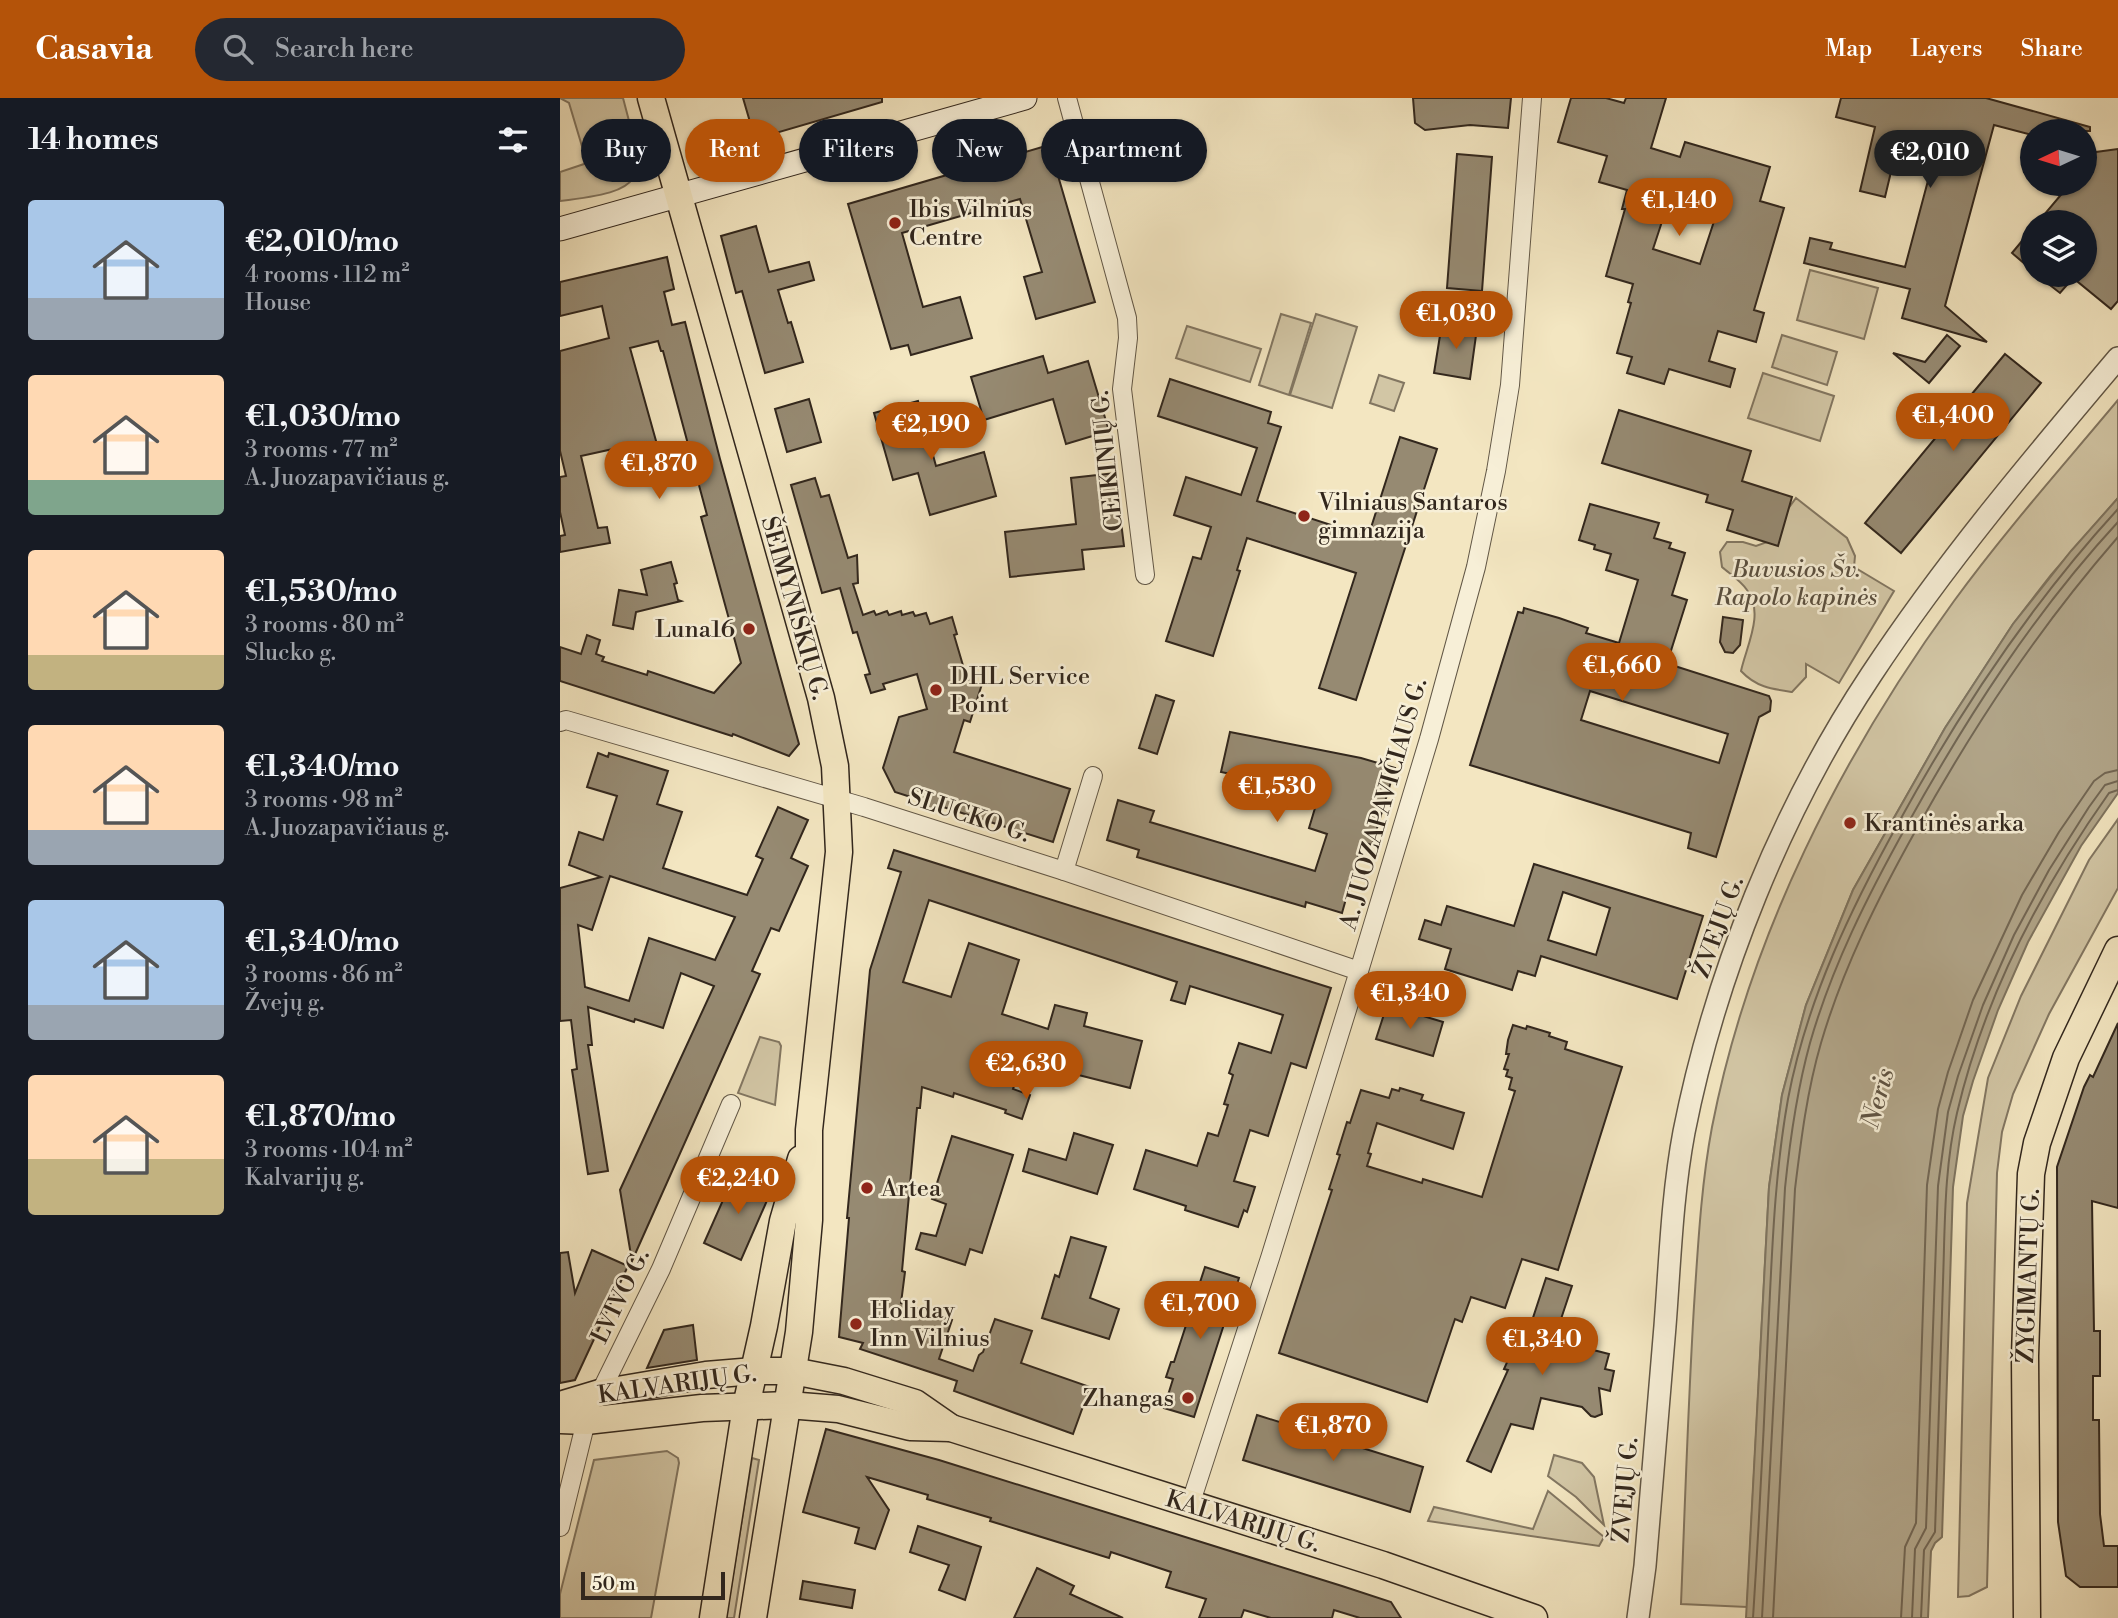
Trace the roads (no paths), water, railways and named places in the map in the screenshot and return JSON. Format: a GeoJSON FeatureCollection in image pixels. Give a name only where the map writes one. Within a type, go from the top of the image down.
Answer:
{"type":"FeatureCollection","features":[{"type":"Feature","properties":{"kind":"main road","name":"ŠEIMYNIŠKIŲ G."},"geometry":{"type":"LineString","coordinates":[[651,98],[821,698],[832,749],[837,798],[839,852],[835,904],[809,1130],[809,1220],[793,1371],[753,1618]]}},
{"type":"Feature","properties":{"kind":"main road"},"geometry":{"type":"LineString","coordinates":[[560,229],[1025,98]]}},
{"type":"Feature","properties":{"kind":"main road","name":"ŽYGIMANTŲ G."},"geometry":{"type":"LineString","coordinates":[[2027,1618],[2025,1356],[2031,1174],[2037,1143],[2066,1058],[2118,950]]}},
{"type":"Feature","properties":{"kind":"main road","name":"ŠEIMYNIŠKIŲ G."},"geometry":{"type":"LineString","coordinates":[[713,1618],[746,1406],[765,1326],[783,1222],[809,1130]]}},
{"type":"Feature","properties":{"kind":"main road","name":"KALVARIJŲ G."},"geometry":{"type":"LineString","coordinates":[[560,1405],[600,1393],[706,1375],[793,1371],[844,1381],[915,1403],[951,1428]]}},
{"type":"Feature","properties":{"kind":"main road","name":"KALVARIJŲ G."},"geometry":{"type":"LineString","coordinates":[[560,1420],[586,1421],[702,1408],[788,1405],[838,1409],[910,1427],[951,1428],[1383,1565],[1534,1618]]}},
{"type":"Feature","properties":{"kind":"street","name":"CEIKINIŲ G."},"geometry":{"type":"LineString","coordinates":[[1067,98],[1128,318],[1122,389],[1145,575]]}},
{"type":"Feature","properties":{"kind":"street","name":"A. JUOZAPAVIČIAUS G."},"geometry":{"type":"LineString","coordinates":[[1190,1505],[1359,971],[1429,740],[1476,567],[1510,385],[1532,98]]}},
{"type":"Feature","properties":{"kind":"street","name":"ŽVEJŲ G."},"geometry":{"type":"LineString","coordinates":[[1638,1618],[1645,1566],[1672,1223],[1684,1134],[1704,1052],[1729,966],[1745,923],[1807,786],[1838,728],[1870,677],[1965,543],[2118,358]]}},
{"type":"Feature","properties":{"kind":"street","name":"SLUCKO G."},"geometry":{"type":"LineString","coordinates":[[560,722],[566,720],[837,798],[1064,871],[1359,971]]}},
{"type":"Feature","properties":{"kind":"street"},"geometry":{"type":"LineString","coordinates":[[1064,871],[1094,776]]}},
{"type":"Feature","properties":{"kind":"street","name":"LVIVO G."},"geometry":{"type":"LineString","coordinates":[[600,1393],[661,1269],[732,1104]]}},
{"type":"Feature","properties":{"kind":"street"},"geometry":{"type":"LineString","coordinates":[[560,1527],[586,1421]]}},
{"type":"Feature","properties":{"kind":"water","name":"Neris"},"geometry":{"type":"Polygon","coordinates":[[[2118,498],[2118,793],[2081,846],[2028,942],[1998,1010],[1963,1116],[1953,1187],[1942,1537],[1931,1551],[1928,1618],[1746,1618],[1769,1187],[1782,1095],[1806,1005],[1853,890],[1945,728],[2013,624],[2071,551],[2118,498]]]}},
{"type":"Feature","properties":{"kind":"place","name":"Ibis Vilnius Centre"},"geometry":{"type":"Point","coordinates":[895,223]}},
{"type":"Feature","properties":{"kind":"place","name":"Vilniaus Santaros gimnazija"},"geometry":{"type":"Point","coordinates":[1304,516]}},
{"type":"Feature","properties":{"kind":"place","name":"Luna16"},"geometry":{"type":"Point","coordinates":[749,629]}},
{"type":"Feature","properties":{"kind":"place","name":"DHL Service Point"},"geometry":{"type":"Point","coordinates":[936,690]}},
{"type":"Feature","properties":{"kind":"place","name":"Krantinės arka"},"geometry":{"type":"Point","coordinates":[1850,823]}},
{"type":"Feature","properties":{"kind":"place","name":"Artea"},"geometry":{"type":"Point","coordinates":[867,1188]}},
{"type":"Feature","properties":{"kind":"place","name":"Holiday Inn Vilnius"},"geometry":{"type":"Point","coordinates":[856,1324]}},
{"type":"Feature","properties":{"kind":"place","name":"Zhangas"},"geometry":{"type":"Point","coordinates":[1188,1398]}},
{"type":"Feature","properties":{"kind":"park label","name":"Buvusios Šv. Rapolo kapinės"},"geometry":{"type":"Point","coordinates":[1796,583]}}]}
